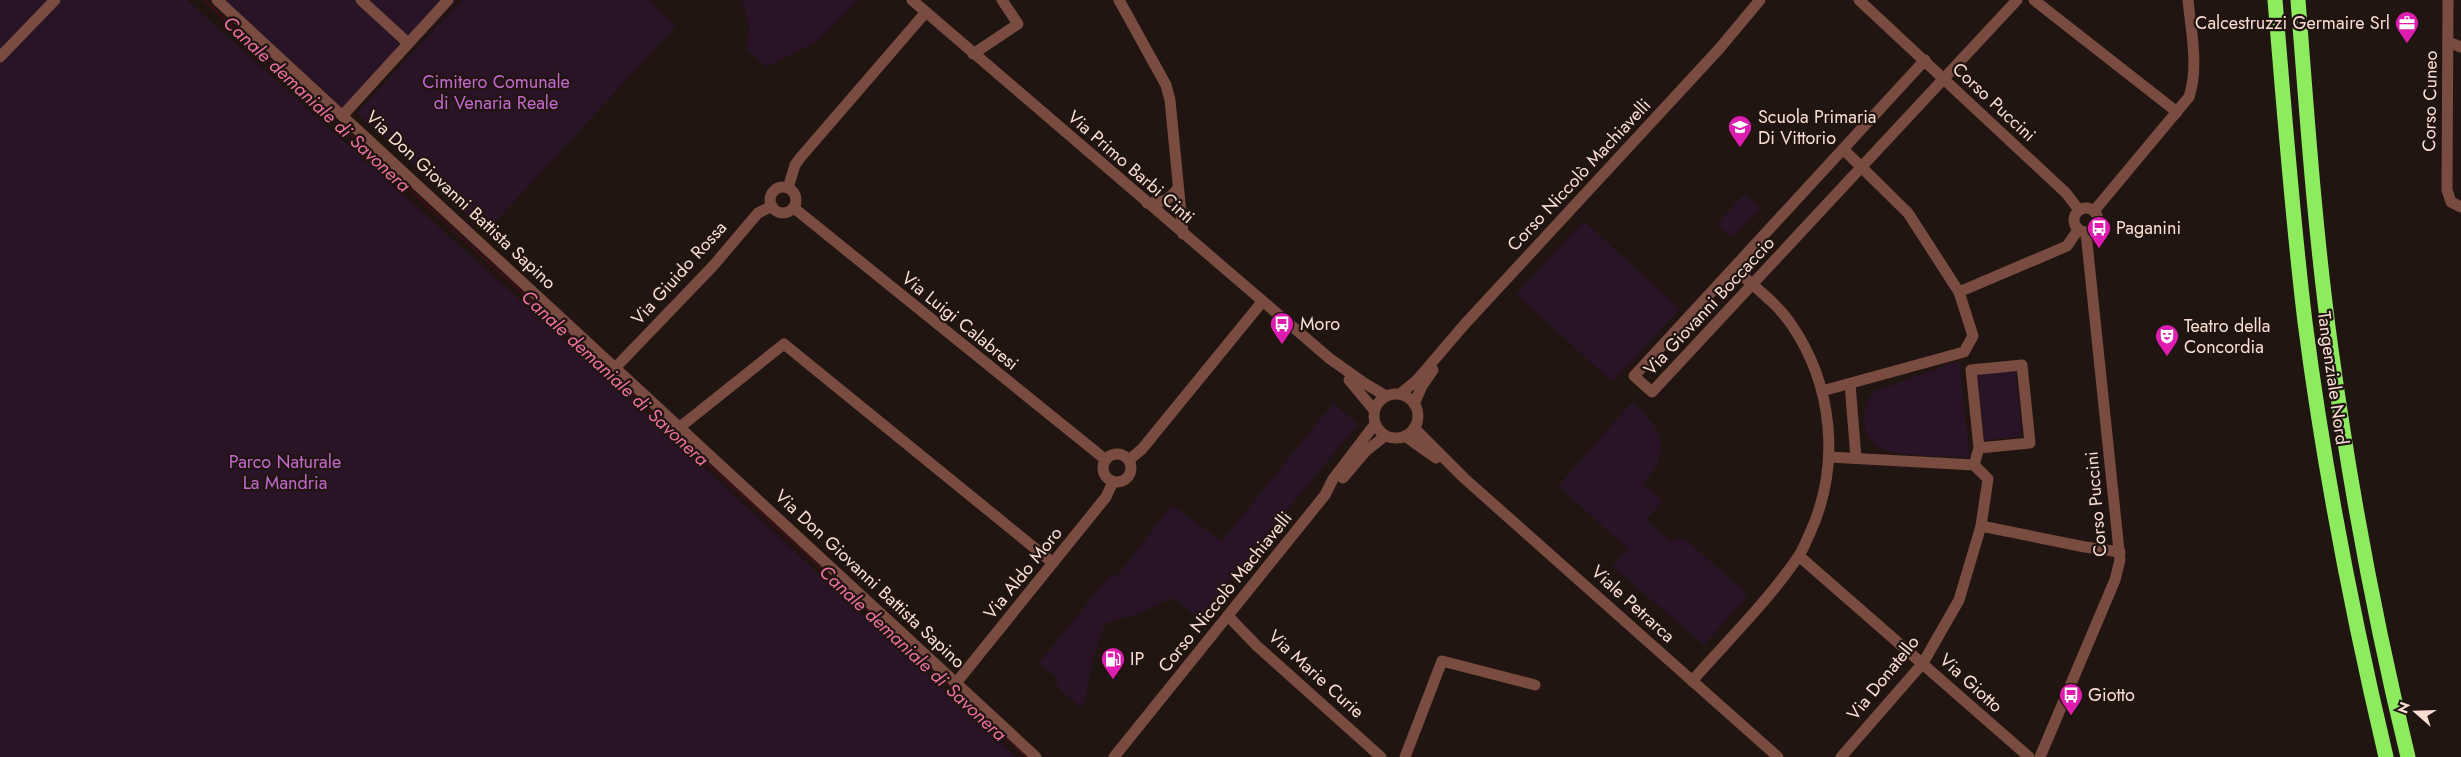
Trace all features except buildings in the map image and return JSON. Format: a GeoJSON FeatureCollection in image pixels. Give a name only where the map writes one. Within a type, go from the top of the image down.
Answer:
{"type":"FeatureCollection","features":[{"type":"Feature","properties":{"kind":"highway","name":"Tangenziale Nord"},"geometry":{"type":"LineString","coordinates":[[2275,0],[2296,242],[2316,397],[2358,638],[2386,757]]}},
{"type":"Feature","properties":{"kind":"highway","name":"Tangenziale Nord"},"geometry":{"type":"LineString","coordinates":[[2298,0],[2311,168],[2331,348],[2377,624],[2408,757]]}},
{"type":"Feature","properties":{"kind":"street"},"geometry":{"type":"LineString","coordinates":[[0,58],[54,0]]}},
{"type":"Feature","properties":{"kind":"street","name":"Via Don Giovanni Battista Sapino"},"geometry":{"type":"LineString","coordinates":[[217,0],[1036,757]]}},
{"type":"Feature","properties":{"kind":"street"},"geometry":{"type":"LineString","coordinates":[[361,0],[408,43]]}},
{"type":"Feature","properties":{"kind":"street"},"geometry":{"type":"LineString","coordinates":[[343,115],[448,0]]}},
{"type":"Feature","properties":{"kind":"street","name":"Via Primo Barbi Cinti"},"geometry":{"type":"LineString","coordinates":[[912,0],[1146,203],[1329,358],[1386,396]]}},
{"type":"Feature","properties":{"kind":"street"},"geometry":{"type":"LineString","coordinates":[[973,54],[1018,24],[1002,0]]}},
{"type":"Feature","properties":{"kind":"street"},"geometry":{"type":"LineString","coordinates":[[1120,0],[1166,85],[1170,100],[1183,234]]}},
{"type":"Feature","properties":{"kind":"street","name":"Corso Niccolò Machiavelli"},"geometry":{"type":"LineString","coordinates":[[1400,394],[1416,380],[1464,325],[1719,49],[1760,0]]}},
{"type":"Feature","properties":{"kind":"street","name":"Corso Niccolò Machiavelli"},"geometry":{"type":"LineString","coordinates":[[1719,49],[1769,0]]}},
{"type":"Feature","properties":{"kind":"street"},"geometry":{"type":"LineString","coordinates":[[1859,0],[1884,21]]}},
{"type":"Feature","properties":{"kind":"street"},"geometry":{"type":"LineString","coordinates":[[1866,0],[1884,21]]}},
{"type":"Feature","properties":{"kind":"street","name":"Via Giovanni Boccaccio"},"geometry":{"type":"LineString","coordinates":[[1925,60],[1634,376],[1652,392],[2018,0]]}},
{"type":"Feature","properties":{"kind":"street"},"geometry":{"type":"LineString","coordinates":[[2034,0],[2177,112]]}},
{"type":"Feature","properties":{"kind":"street"},"geometry":{"type":"LineString","coordinates":[[2094,211],[2189,97],[2193,84],[2188,0]]}},
{"type":"Feature","properties":{"kind":"street","name":"Corso Cuneo"},"geometry":{"type":"LineString","coordinates":[[2448,0],[2447,190],[2456,204]]}},
{"type":"Feature","properties":{"kind":"street"},"geometry":{"type":"LineString","coordinates":[[788,188],[795,165],[800,158],[926,12]]}},
{"type":"Feature","properties":{"kind":"street","name":"Corso Puccini"},"geometry":{"type":"LineString","coordinates":[[1884,21],[2066,194],[2079,210]]}},
{"type":"Feature","properties":{"kind":"street"},"geometry":{"type":"LineString","coordinates":[[2448,42],[2461,47]]}},
{"type":"Feature","properties":{"kind":"street"},"geometry":{"type":"LineString","coordinates":[[1822,391],[1964,352],[1973,336],[1959,292],[1908,213],[1843,149]]}},
{"type":"Feature","properties":{"kind":"street"},"geometry":{"type":"LineString","coordinates":[[779,188],[788,188],[796,196],[794,208],[782,213],[772,206],[772,193],[779,188]]}},
{"type":"Feature","properties":{"kind":"street"},"geometry":{"type":"LineString","coordinates":[[1146,203],[1162,203],[1171,198],[1178,188]]}},
{"type":"Feature","properties":{"kind":"street","name":"Via Giuido Rossa"},"geometry":{"type":"LineString","coordinates":[[616,367],[713,266],[758,213],[772,206]]}},
{"type":"Feature","properties":{"kind":"street","name":"Via Luigi Calabresi"},"geometry":{"type":"LineString","coordinates":[[794,208],[1106,460]]}},
{"type":"Feature","properties":{"kind":"street"},"geometry":{"type":"LineString","coordinates":[[2084,208],[2094,211],[2098,215],[2098,225],[2091,232],[2082,231],[2074,221],[2079,210],[2084,208]]}},
{"type":"Feature","properties":{"kind":"street"},"geometry":{"type":"LineString","coordinates":[[1959,292],[2068,246],[2082,231]]}},
{"type":"Feature","properties":{"kind":"street","name":"Corso Puccini"},"geometry":{"type":"LineString","coordinates":[[2041,757],[2116,580],[2120,552],[2082,231]]}},
{"type":"Feature","properties":{"kind":"street"},"geometry":{"type":"LineString","coordinates":[[1692,681],[1766,597],[1799,556],[1816,520],[1825,490],[1829,457],[1828,424],[1822,391],[1814,366],[1790,323],[1734,268]]}},
{"type":"Feature","properties":{"kind":"street"},"geometry":{"type":"LineString","coordinates":[[1129,460],[1142,449],[1168,419],[1262,302]]}},
{"type":"Feature","properties":{"kind":"street","name":"Corso Niccolò Machiavelli"},"geometry":{"type":"LineString","coordinates":[[1414,404],[1422,386],[1464,325]]}},
{"type":"Feature","properties":{"kind":"street"},"geometry":{"type":"LineString","coordinates":[[680,427],[784,344],[1053,564]]}},
{"type":"Feature","properties":{"kind":"street"},"geometry":{"type":"LineString","coordinates":[[1829,457],[1974,465],[1979,448],[1971,370],[1964,352]]}},
{"type":"Feature","properties":{"kind":"street","name":"Via Primo Barbi Cinti"},"geometry":{"type":"LineString","coordinates":[[1329,358],[1374,410]]}},
{"type":"Feature","properties":{"kind":"street"},"geometry":{"type":"LineString","coordinates":[[1971,370],[2022,365],[2023,374],[2030,443],[1979,448]]}},
{"type":"Feature","properties":{"kind":"street"},"geometry":{"type":"LineString","coordinates":[[1850,384],[1856,458]]}},
{"type":"Feature","properties":{"kind":"street"},"geometry":{"type":"LineString","coordinates":[[1400,394],[1414,404],[1418,416],[1410,432],[1394,438],[1385,436],[1375,424],[1374,410],[1377,403],[1386,396],[1400,394]]}},
{"type":"Feature","properties":{"kind":"street","name":"Corso Niccolò Machiavelli"},"geometry":{"type":"LineString","coordinates":[[1326,495],[1333,479],[1375,424]]}},
{"type":"Feature","properties":{"kind":"street","name":"Viale Petrarca"},"geometry":{"type":"LineString","coordinates":[[1410,432],[1778,757]]}},
{"type":"Feature","properties":{"kind":"street","name":"Corso Niccolò Machiavelli"},"geometry":{"type":"LineString","coordinates":[[1114,757],[1326,495],[1339,484],[1366,451],[1385,436]]}},
{"type":"Feature","properties":{"kind":"street"},"geometry":{"type":"LineString","coordinates":[[1118,454],[1129,460],[1131,468],[1129,477],[1122,482],[1113,482],[1104,473],[1106,460],[1118,454]]}},
{"type":"Feature","properties":{"kind":"street","name":"Via Donatello"},"geometry":{"type":"LineString","coordinates":[[1841,757],[1923,663],[1959,600],[1981,526],[1988,479],[1974,465]]}},
{"type":"Feature","properties":{"kind":"street","name":"Via Aldo Moro"},"geometry":{"type":"LineString","coordinates":[[956,683],[1106,497],[1113,482]]}},
{"type":"Feature","properties":{"kind":"street"},"geometry":{"type":"LineString","coordinates":[[1981,526],[2085,547],[2120,552]]}},
{"type":"Feature","properties":{"kind":"street","name":"Via Giotto"},"geometry":{"type":"LineString","coordinates":[[1799,556],[2029,757]]}},
{"type":"Feature","properties":{"kind":"street","name":"Via Marie Curie"},"geometry":{"type":"LineString","coordinates":[[1228,616],[1257,646],[1381,757]]}},
{"type":"Feature","properties":{"kind":"street"},"geometry":{"type":"LineString","coordinates":[[1405,757],[1442,661],[1535,685]]}},
{"type":"Feature","properties":{"kind":"green space","name":"Parco Naturale La Mandria"},"geometry":{"type":"Polygon","coordinates":[[[0,0],[187,0],[653,420],[1016,757],[0,757],[0,0]]]}},
{"type":"Feature","properties":{"kind":"green space"},"geometry":{"type":"Polygon","coordinates":[[[224,0],[457,0],[350,114],[224,0]]]}},
{"type":"Feature","properties":{"kind":"green space","name":"Cimitero Comunale di Venaria Reale"},"geometry":{"type":"Polygon","coordinates":[[[462,0],[648,0],[676,26],[486,232],[357,113],[462,0]]]}},
{"type":"Feature","properties":{"kind":"green space"},"geometry":{"type":"Polygon","coordinates":[[[742,0],[858,0],[816,42],[766,67],[747,50],[749,25],[742,0]]]}},
{"type":"Feature","properties":{"kind":"green space"},"geometry":{"type":"Polygon","coordinates":[[[1745,193],[1760,208],[1732,238],[1717,224],[1745,193]]]}},
{"type":"Feature","properties":{"kind":"green space"},"geometry":{"type":"Polygon","coordinates":[[[1584,221],[1680,309],[1612,382],[1516,294],[1584,221]]]}},
{"type":"Feature","properties":{"kind":"green space"},"geometry":{"type":"Polygon","coordinates":[[[1959,361],[1970,458],[1895,453],[1878,447],[1872,442],[1865,428],[1864,413],[1872,392],[1959,361]]]}},
{"type":"Feature","properties":{"kind":"green space"},"geometry":{"type":"Polygon","coordinates":[[[2016,371],[2022,436],[1984,440],[1977,375],[2016,371]]]}},
{"type":"Feature","properties":{"kind":"green space"},"geometry":{"type":"Polygon","coordinates":[[[1632,402],[1651,422],[1661,440],[1658,460],[1643,484],[1663,501],[1646,520],[1669,540],[1685,539],[1748,595],[1704,645],[1612,566],[1628,549],[1558,486],[1632,402]]]}},
{"type":"Feature","properties":{"kind":"green space"},"geometry":{"type":"Polygon","coordinates":[[[1333,403],[1358,424],[1198,618],[1173,598],[1138,614],[1105,623],[1093,660],[1083,708],[1055,686],[1059,680],[1039,663],[1111,574],[1116,577],[1172,505],[1222,541],[1333,403]]]}},
{"type":"Feature","properties":{"kind":"waterway","name":"Canale demaniale di Savonera"},"geometry":{"type":"LineString","coordinates":[[204,0],[1026,757]]}},
{"type":"Feature","properties":{"kind":"place","name":"Calcestruzzi Germaire Srl"},"geometry":{"type":"Point","coordinates":[2407,44]}},
{"type":"Feature","properties":{"kind":"place","name":"Scuola Primaria Di Vittorio"},"geometry":{"type":"Point","coordinates":[1740,148]}},
{"type":"Feature","properties":{"kind":"place","name":"Paganini"},"geometry":{"type":"Point","coordinates":[2099,249]}},
{"type":"Feature","properties":{"kind":"place","name":"Moro"},"geometry":{"type":"Point","coordinates":[1282,345]}},
{"type":"Feature","properties":{"kind":"place","name":"Teatro della Concordia"},"geometry":{"type":"Point","coordinates":[2167,357]}},
{"type":"Feature","properties":{"kind":"place","name":"IP"},"geometry":{"type":"Point","coordinates":[1113,680]}},
{"type":"Feature","properties":{"kind":"place","name":"Giotto"},"geometry":{"type":"Point","coordinates":[2071,716]}}]}
